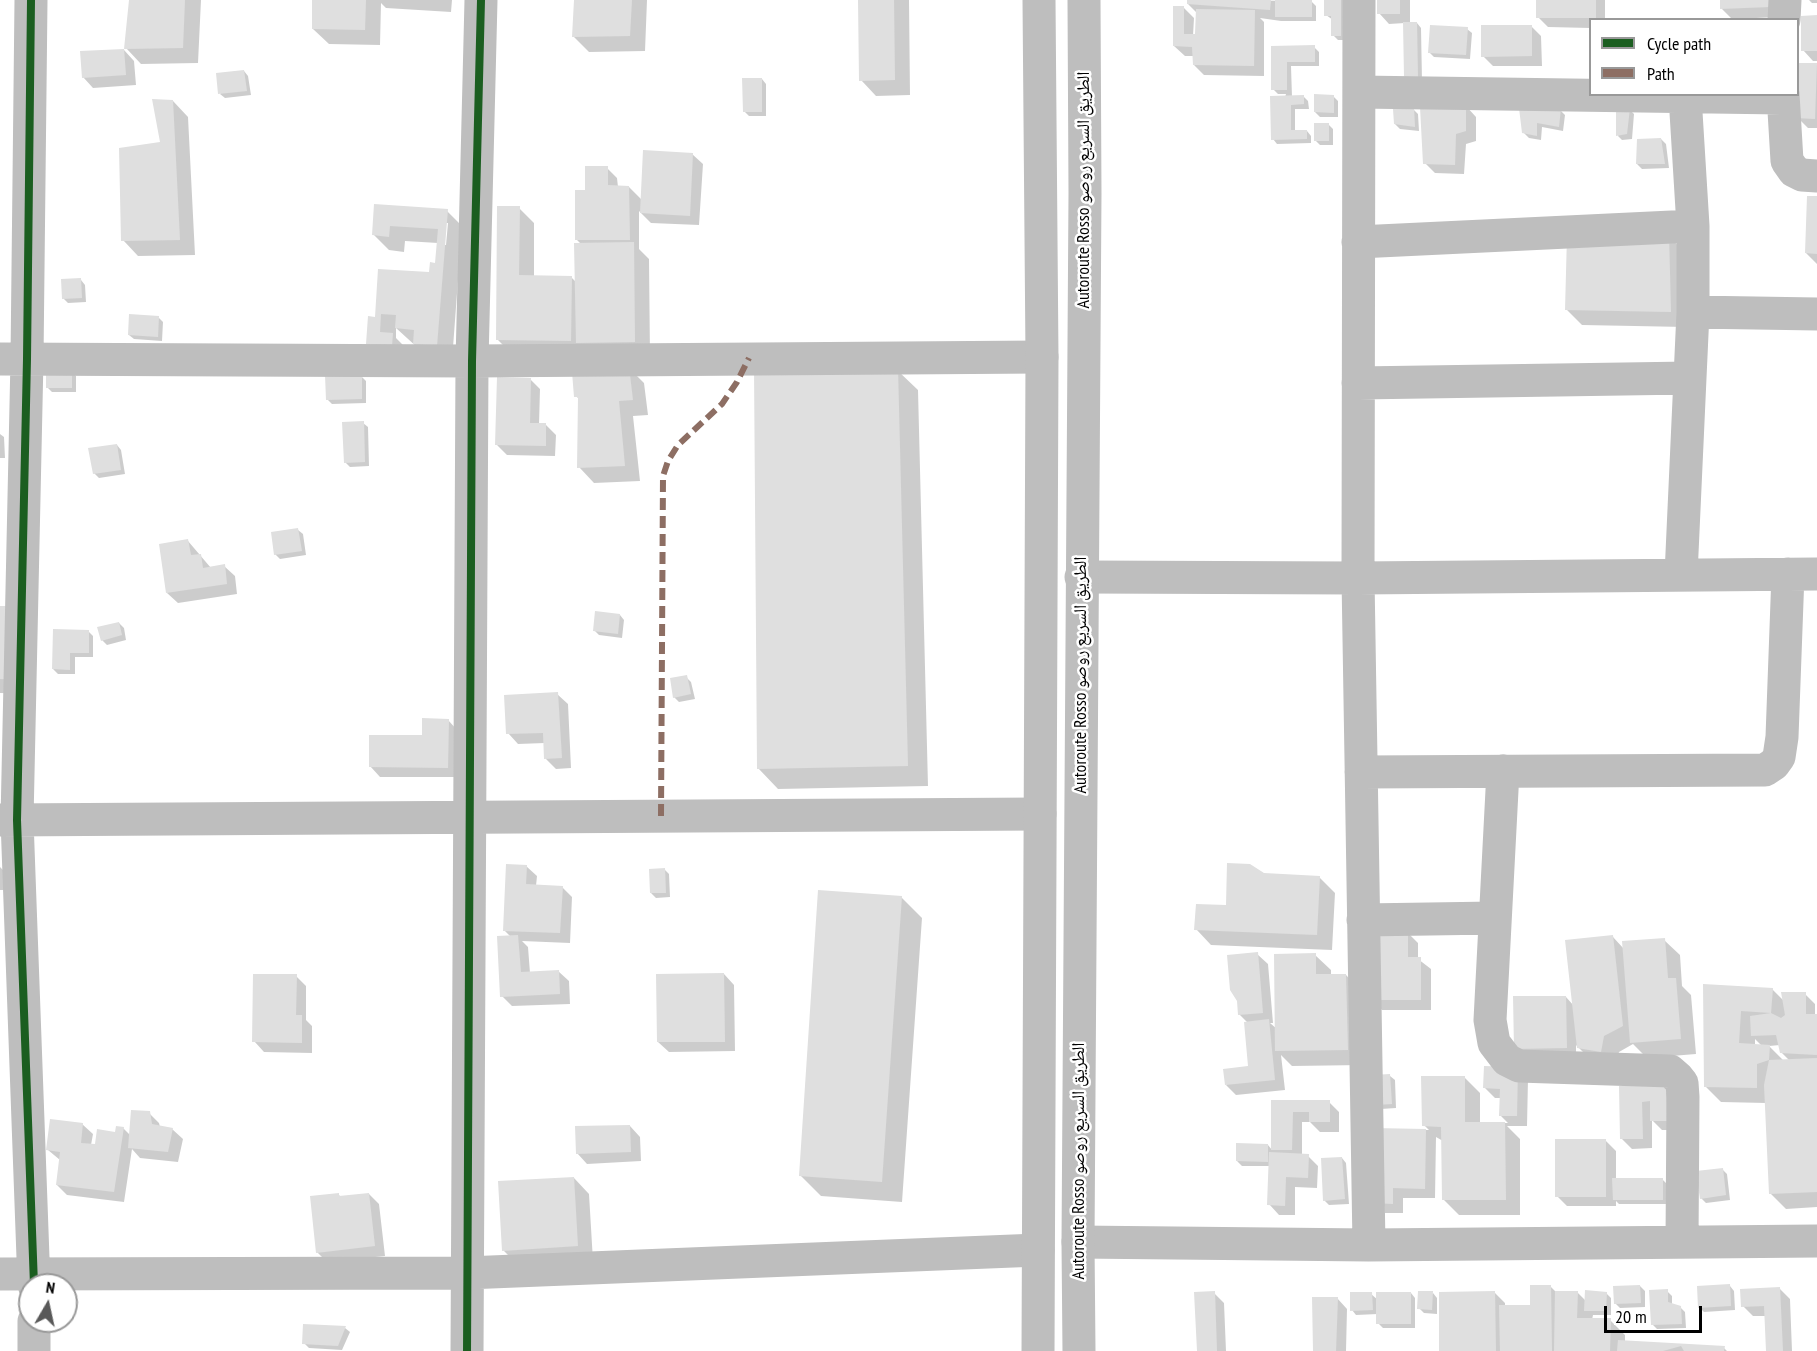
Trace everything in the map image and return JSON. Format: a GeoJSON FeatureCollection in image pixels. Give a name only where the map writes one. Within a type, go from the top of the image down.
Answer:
{"type":"FeatureCollection","features":[{"type":"Feature","properties":{"kind":"main road"},"geometry":{"type":"LineString","coordinates":[[31,0],[14,358],[8,820],[34,1273]]}},
{"type":"Feature","properties":{"kind":"main road"},"geometry":{"type":"LineString","coordinates":[[467,1351],[472,361],[481,0]]}},
{"type":"Feature","properties":{"kind":"main road"},"geometry":{"type":"LineString","coordinates":[[1038,1351],[1042,357],[1039,0]]}},
{"type":"Feature","properties":{"kind":"main road","name":"Autoroute Rosso الطريق السريع روصو"},"geometry":{"type":"LineString","coordinates":[[1079,1351],[1084,0]]}},
{"type":"Feature","properties":{"kind":"main road"},"geometry":{"type":"LineString","coordinates":[[1359,0],[1358,578],[1369,1245]]}},
{"type":"Feature","properties":{"kind":"main road"},"geometry":{"type":"LineString","coordinates":[[1784,18],[1785,0]]}},
{"type":"Feature","properties":{"kind":"main road"},"geometry":{"type":"LineString","coordinates":[[1359,92],[1589,95]]}},
{"type":"Feature","properties":{"kind":"main road"},"geometry":{"type":"LineString","coordinates":[[1681,575],[1693,312],[1693,226],[1685,96],[1783,96],[1786,161],[1794,171],[1802,175],[1817,176]]}},
{"type":"Feature","properties":{"kind":"main road"},"geometry":{"type":"LineString","coordinates":[[1358,242],[1693,226]]}},
{"type":"Feature","properties":{"kind":"main road"},"geometry":{"type":"LineString","coordinates":[[1693,312],[1817,314]]}},
{"type":"Feature","properties":{"kind":"main road"},"geometry":{"type":"LineString","coordinates":[[14,358],[472,361],[1042,357]]}},
{"type":"Feature","properties":{"kind":"main road"},"geometry":{"type":"LineString","coordinates":[[1358,383],[1690,378]]}},
{"type":"Feature","properties":{"kind":"main road"},"geometry":{"type":"LineString","coordinates":[[1081,577],[1358,578],[1802,574],[1779,757],[1765,770],[1361,772]]}},
{"type":"Feature","properties":{"kind":"main road"},"geometry":{"type":"LineString","coordinates":[[1503,771],[1490,1020],[1494,1043],[1507,1060],[1520,1066],[1670,1071],[1682,1083],[1682,1242]]}},
{"type":"Feature","properties":{"kind":"main road"},"geometry":{"type":"LineString","coordinates":[[8,820],[1040,813]]}},
{"type":"Feature","properties":{"kind":"main road"},"geometry":{"type":"LineString","coordinates":[[1363,920],[1495,918]]}},
{"type":"Feature","properties":{"kind":"main road"},"geometry":{"type":"LineString","coordinates":[[1078,1242],[1369,1245],[1817,1241]]}},
{"type":"Feature","properties":{"kind":"main road"},"geometry":{"type":"LineString","coordinates":[[78,1279],[466,1274],[1038,1250]]}},
{"type":"Feature","properties":{"kind":"main road"},"geometry":{"type":"LineString","coordinates":[[0,1274],[18,1277]]}},
{"type":"Feature","properties":{"kind":"main road"},"geometry":{"type":"LineString","coordinates":[[34,1333],[34,1351]]}},
{"type":"Feature","properties":{"kind":"building"},"geometry":{"type":"Polygon","coordinates":[[[129,0],[185,0],[183,48],[124,49],[129,0]]]}},
{"type":"Feature","properties":{"kind":"building"},"geometry":{"type":"Polygon","coordinates":[[[312,0],[366,0],[365,30],[312,29],[312,0]]]}},
{"type":"Feature","properties":{"kind":"building"},"geometry":{"type":"Polygon","coordinates":[[[574,0],[632,0],[630,36],[572,37],[574,0]]]}},
{"type":"Feature","properties":{"kind":"building"},"geometry":{"type":"Polygon","coordinates":[[[858,0],[894,0],[895,80],[859,81],[858,0]]]}},
{"type":"Feature","properties":{"kind":"building"},"geometry":{"type":"Polygon","coordinates":[[[1187,0],[1271,0],[1270,10],[1187,4],[1187,0]]]}},
{"type":"Feature","properties":{"kind":"building"},"geometry":{"type":"Polygon","coordinates":[[[1275,0],[1312,0],[1312,17],[1275,17],[1275,0]]]}},
{"type":"Feature","properties":{"kind":"building"},"geometry":{"type":"Polygon","coordinates":[[[1324,0],[1341,0],[1341,36],[1331,36],[1331,16],[1324,16],[1324,0]]]}},
{"type":"Feature","properties":{"kind":"building"},"geometry":{"type":"Polygon","coordinates":[[[1377,0],[1400,0],[1400,14],[1377,14],[1377,0]]]}},
{"type":"Feature","properties":{"kind":"building"},"geometry":{"type":"Polygon","coordinates":[[[1536,0],[1596,0],[1596,18],[1536,18],[1536,0]]]}},
{"type":"Feature","properties":{"kind":"building"},"geometry":{"type":"Polygon","coordinates":[[[1720,0],[1770,0],[1770,7],[1720,9],[1720,0]]]}},
{"type":"Feature","properties":{"kind":"building"},"geometry":{"type":"Polygon","coordinates":[[[1173,6],[1184,6],[1184,34],[1195,34],[1196,9],[1255,10],[1254,66],[1193,65],[1192,47],[1173,46],[1173,6]]]}},
{"type":"Feature","properties":{"kind":"building"},"geometry":{"type":"Polygon","coordinates":[[[1817,15],[1817,51],[1801,51],[1801,16],[1817,15]]]}},
{"type":"Feature","properties":{"kind":"building"},"geometry":{"type":"Polygon","coordinates":[[[1403,22],[1417,22],[1418,77],[1404,77],[1403,22]]]}},
{"type":"Feature","properties":{"kind":"building"},"geometry":{"type":"Polygon","coordinates":[[[1430,25],[1468,27],[1466,55],[1428,53],[1430,25]]]}},
{"type":"Feature","properties":{"kind":"building"},"geometry":{"type":"Polygon","coordinates":[[[1481,25],[1532,25],[1532,56],[1481,57],[1481,25]]]}},
{"type":"Feature","properties":{"kind":"building"},"geometry":{"type":"Polygon","coordinates":[[[1315,45],[1315,62],[1287,62],[1287,90],[1271,90],[1271,46],[1315,45]]]}},
{"type":"Feature","properties":{"kind":"building"},"geometry":{"type":"Polygon","coordinates":[[[124,49],[126,75],[82,78],[80,51],[124,49]]]}},
{"type":"Feature","properties":{"kind":"building"},"geometry":{"type":"Polygon","coordinates":[[[1799,63],[1817,63],[1815,119],[1796,118],[1799,63]]]}},
{"type":"Feature","properties":{"kind":"building"},"geometry":{"type":"Polygon","coordinates":[[[244,70],[247,91],[218,94],[216,73],[244,70]]]}},
{"type":"Feature","properties":{"kind":"building"},"geometry":{"type":"Polygon","coordinates":[[[742,78],[762,78],[762,112],[743,112],[742,78]]]}},
{"type":"Feature","properties":{"kind":"building"},"geometry":{"type":"Polygon","coordinates":[[[1314,94],[1334,95],[1334,113],[1314,112],[1314,94]]]}},
{"type":"Feature","properties":{"kind":"building"},"geometry":{"type":"Polygon","coordinates":[[[1304,95],[1304,104],[1291,105],[1291,130],[1307,130],[1307,139],[1271,140],[1270,96],[1304,95]]]}},
{"type":"Feature","properties":{"kind":"building"},"geometry":{"type":"Polygon","coordinates":[[[152,99],[173,100],[180,240],[121,241],[119,148],[160,142],[152,99]]]}},
{"type":"Feature","properties":{"kind":"building"},"geometry":{"type":"Polygon","coordinates":[[[1466,105],[1466,131],[1456,134],[1455,165],[1423,164],[1420,107],[1466,105]]]}},
{"type":"Feature","properties":{"kind":"building"},"geometry":{"type":"Polygon","coordinates":[[[1414,107],[1415,127],[1394,124],[1393,109],[1414,107]]]}},
{"type":"Feature","properties":{"kind":"building"},"geometry":{"type":"Polygon","coordinates":[[[1519,108],[1561,108],[1559,127],[1537,123],[1537,136],[1522,133],[1519,108]]]}},
{"type":"Feature","properties":{"kind":"building"},"geometry":{"type":"Polygon","coordinates":[[[1630,108],[1627,134],[1616,136],[1616,109],[1630,108]]]}},
{"type":"Feature","properties":{"kind":"building"},"geometry":{"type":"Polygon","coordinates":[[[1314,123],[1329,123],[1329,141],[1314,141],[1314,123]]]}},
{"type":"Feature","properties":{"kind":"building"},"geometry":{"type":"Polygon","coordinates":[[[1661,138],[1665,164],[1636,164],[1637,139],[1661,138]]]}},
{"type":"Feature","properties":{"kind":"building"},"geometry":{"type":"Polygon","coordinates":[[[643,150],[693,153],[690,216],[640,213],[643,150]]]}},
{"type":"Feature","properties":{"kind":"building"},"geometry":{"type":"Polygon","coordinates":[[[585,166],[608,166],[608,185],[629,186],[630,240],[575,240],[575,190],[585,190],[585,166]]]}},
{"type":"Feature","properties":{"kind":"building"},"geometry":{"type":"Polygon","coordinates":[[[1807,196],[1817,196],[1817,254],[1805,253],[1807,196]]]}},
{"type":"Feature","properties":{"kind":"building"},"geometry":{"type":"Polygon","coordinates":[[[374,204],[448,209],[437,346],[413,344],[414,330],[395,328],[396,315],[381,314],[380,332],[393,333],[392,346],[366,344],[368,316],[375,317],[378,269],[429,272],[430,262],[435,263],[438,229],[390,226],[389,237],[372,235],[374,204]]]}},
{"type":"Feature","properties":{"kind":"building"},"geometry":{"type":"Polygon","coordinates":[[[497,206],[520,206],[519,275],[572,276],[571,341],[496,340],[497,206]]]}},
{"type":"Feature","properties":{"kind":"building"},"geometry":{"type":"Polygon","coordinates":[[[1669,234],[1671,312],[1565,310],[1567,235],[1669,234]]]}},
{"type":"Feature","properties":{"kind":"building"},"geometry":{"type":"Polygon","coordinates":[[[634,242],[635,342],[576,343],[574,243],[634,242]]]}},
{"type":"Feature","properties":{"kind":"building"},"geometry":{"type":"Polygon","coordinates":[[[81,278],[82,298],[62,299],[61,279],[81,278]]]}},
{"type":"Feature","properties":{"kind":"building"},"geometry":{"type":"Polygon","coordinates":[[[129,314],[159,316],[158,337],[128,335],[129,314]]]}},
{"type":"Feature","properties":{"kind":"building"},"geometry":{"type":"Polygon","coordinates":[[[629,366],[633,400],[619,401],[625,466],[577,468],[578,397],[574,397],[572,372],[629,366]]]}},
{"type":"Feature","properties":{"kind":"building"},"geometry":{"type":"Polygon","coordinates":[[[754,368],[898,368],[908,766],[757,769],[754,368]]]}},
{"type":"Feature","properties":{"kind":"building"},"geometry":{"type":"Polygon","coordinates":[[[46,370],[72,370],[72,388],[46,388],[46,370]]]}},
{"type":"Feature","properties":{"kind":"building"},"geometry":{"type":"Polygon","coordinates":[[[362,374],[362,399],[326,400],[325,375],[362,374]]]}},
{"type":"Feature","properties":{"kind":"building"},"geometry":{"type":"Polygon","coordinates":[[[497,377],[531,378],[530,423],[546,423],[546,446],[495,445],[497,377]]]}},
{"type":"Feature","properties":{"kind":"building"},"geometry":{"type":"Polygon","coordinates":[[[364,421],[365,462],[344,463],[342,422],[364,421]]]}},
{"type":"Feature","properties":{"kind":"building"},"geometry":{"type":"Polygon","coordinates":[[[117,444],[121,470],[93,474],[88,448],[117,444]]]}},
{"type":"Feature","properties":{"kind":"building"},"geometry":{"type":"Polygon","coordinates":[[[298,528],[302,551],[274,555],[271,532],[298,528]]]}},
{"type":"Feature","properties":{"kind":"building"},"geometry":{"type":"Polygon","coordinates":[[[188,539],[191,555],[201,554],[203,568],[225,564],[227,584],[166,593],[159,544],[188,539]]]}},
{"type":"Feature","properties":{"kind":"building"},"geometry":{"type":"Polygon","coordinates":[[[0,606],[22,606],[19,680],[0,679],[0,606]]]}},
{"type":"Feature","properties":{"kind":"building"},"geometry":{"type":"Polygon","coordinates":[[[595,611],[620,614],[618,634],[593,631],[595,611]]]}},
{"type":"Feature","properties":{"kind":"building"},"geometry":{"type":"Polygon","coordinates":[[[119,622],[122,635],[101,641],[97,627],[119,622]]]}},
{"type":"Feature","properties":{"kind":"building"},"geometry":{"type":"Polygon","coordinates":[[[53,629],[89,630],[89,653],[70,653],[70,670],[52,669],[53,629]]]}},
{"type":"Feature","properties":{"kind":"building"},"geometry":{"type":"Polygon","coordinates":[[[687,675],[691,694],[673,698],[670,678],[687,675]]]}},
{"type":"Feature","properties":{"kind":"building"},"geometry":{"type":"Polygon","coordinates":[[[558,692],[562,758],[544,759],[543,733],[506,734],[504,695],[558,692]]]}},
{"type":"Feature","properties":{"kind":"building"},"geometry":{"type":"Polygon","coordinates":[[[422,718],[449,719],[448,768],[369,767],[369,735],[422,735],[422,718]]]}},
{"type":"Feature","properties":{"kind":"building"},"geometry":{"type":"Polygon","coordinates":[[[1227,863],[1250,864],[1264,873],[1320,876],[1317,935],[1194,930],[1196,904],[1226,905],[1227,863]]]}},
{"type":"Feature","properties":{"kind":"building"},"geometry":{"type":"Polygon","coordinates":[[[506,864],[527,865],[526,884],[563,886],[560,933],[503,931],[506,864]]]}},
{"type":"Feature","properties":{"kind":"building"},"geometry":{"type":"Polygon","coordinates":[[[665,868],[666,893],[650,893],[649,869],[665,868]]]}},
{"type":"Feature","properties":{"kind":"building"},"geometry":{"type":"Polygon","coordinates":[[[818,890],[902,896],[882,1182],[799,1176],[818,890]]]}},
{"type":"Feature","properties":{"kind":"building"},"geometry":{"type":"Polygon","coordinates":[[[1408,931],[1408,957],[1421,957],[1421,1000],[1370,1000],[1370,932],[1408,931]]]}},
{"type":"Feature","properties":{"kind":"building"},"geometry":{"type":"Polygon","coordinates":[[[518,935],[521,972],[559,970],[560,994],[500,997],[497,936],[518,935]]]}},
{"type":"Feature","properties":{"kind":"building"},"geometry":{"type":"Polygon","coordinates":[[[1613,935],[1623,1026],[1604,1036],[1601,1052],[1577,1048],[1565,940],[1613,935]]]}},
{"type":"Feature","properties":{"kind":"building"},"geometry":{"type":"Polygon","coordinates":[[[1665,938],[1668,978],[1676,978],[1681,1039],[1630,1043],[1622,941],[1665,938]]]}},
{"type":"Feature","properties":{"kind":"building"},"geometry":{"type":"Polygon","coordinates":[[[1258,952],[1263,1013],[1238,1015],[1237,1001],[1230,990],[1227,955],[1258,952]]]}},
{"type":"Feature","properties":{"kind":"building"},"geometry":{"type":"Polygon","coordinates":[[[1316,953],[1316,974],[1346,974],[1348,1050],[1275,1051],[1274,954],[1316,953]]]}},
{"type":"Feature","properties":{"kind":"building"},"geometry":{"type":"Polygon","coordinates":[[[724,973],[725,1042],[657,1042],[656,974],[724,973]]]}},
{"type":"Feature","properties":{"kind":"building"},"geometry":{"type":"Polygon","coordinates":[[[253,974],[297,974],[296,1015],[302,1015],[302,1043],[252,1042],[253,974]]]}},
{"type":"Feature","properties":{"kind":"building"},"geometry":{"type":"Polygon","coordinates":[[[1703,984],[1773,988],[1771,1013],[1741,1011],[1739,1043],[1770,1045],[1769,1060],[1757,1064],[1757,1088],[1704,1087],[1703,984]]]}},
{"type":"Feature","properties":{"kind":"building"},"geometry":{"type":"Polygon","coordinates":[[[1781,992],[1806,992],[1806,1014],[1817,1014],[1817,1055],[1780,1053],[1776,1035],[1751,1036],[1750,1016],[1771,1013],[1781,1018],[1785,1015],[1781,992]]]}},
{"type":"Feature","properties":{"kind":"building"},"geometry":{"type":"Polygon","coordinates":[[[1513,996],[1566,996],[1567,1048],[1514,1049],[1513,996]]]}},
{"type":"Feature","properties":{"kind":"building"},"geometry":{"type":"Polygon","coordinates":[[[1269,1019],[1275,1080],[1225,1085],[1223,1069],[1248,1066],[1244,1022],[1269,1019]]]}},
{"type":"Feature","properties":{"kind":"building"},"geometry":{"type":"Polygon","coordinates":[[[1817,1058],[1817,1192],[1769,1194],[1764,1085],[1769,1060],[1817,1058]]]}},
{"type":"Feature","properties":{"kind":"building"},"geometry":{"type":"Polygon","coordinates":[[[1484,1066],[1518,1067],[1517,1116],[1499,1116],[1500,1089],[1483,1088],[1484,1066]]]}},
{"type":"Feature","properties":{"kind":"building"},"geometry":{"type":"Polygon","coordinates":[[[1390,1074],[1392,1104],[1375,1105],[1373,1075],[1390,1074]]]}},
{"type":"Feature","properties":{"kind":"building"},"geometry":{"type":"Polygon","coordinates":[[[1421,1076],[1465,1076],[1465,1122],[1505,1122],[1506,1200],[1442,1200],[1441,1127],[1422,1126],[1421,1076]]]}},
{"type":"Feature","properties":{"kind":"building"},"geometry":{"type":"Polygon","coordinates":[[[1666,1085],[1667,1121],[1650,1121],[1650,1101],[1642,1102],[1643,1139],[1620,1139],[1619,1086],[1666,1085]]]}},
{"type":"Feature","properties":{"kind":"building"},"geometry":{"type":"Polygon","coordinates":[[[1271,1100],[1330,1100],[1330,1122],[1309,1122],[1309,1112],[1293,1112],[1292,1150],[1271,1150],[1271,1100]]]}},
{"type":"Feature","properties":{"kind":"building"},"geometry":{"type":"Polygon","coordinates":[[[131,1110],[150,1111],[152,1124],[173,1128],[168,1152],[128,1148],[131,1110]]]}},
{"type":"Feature","properties":{"kind":"building"},"geometry":{"type":"Polygon","coordinates":[[[50,1119],[83,1123],[81,1143],[95,1144],[97,1129],[115,1132],[116,1126],[124,1127],[114,1192],[56,1185],[60,1152],[46,1150],[50,1119]]]}},
{"type":"Feature","properties":{"kind":"building"},"geometry":{"type":"Polygon","coordinates":[[[630,1125],[631,1152],[576,1154],[575,1126],[630,1125]]]}},
{"type":"Feature","properties":{"kind":"building"},"geometry":{"type":"Polygon","coordinates":[[[1373,1128],[1426,1129],[1425,1189],[1393,1188],[1393,1204],[1373,1203],[1373,1128]]]}},
{"type":"Feature","properties":{"kind":"building"},"geometry":{"type":"Polygon","coordinates":[[[1555,1139],[1606,1139],[1606,1197],[1555,1197],[1555,1139]]]}},
{"type":"Feature","properties":{"kind":"building"},"geometry":{"type":"Polygon","coordinates":[[[1236,1143],[1268,1144],[1268,1162],[1236,1161],[1236,1143]]]}},
{"type":"Feature","properties":{"kind":"building"},"geometry":{"type":"Polygon","coordinates":[[[1269,1152],[1309,1154],[1308,1178],[1286,1177],[1285,1206],[1267,1205],[1269,1152]]]}},
{"type":"Feature","properties":{"kind":"building"},"geometry":{"type":"Polygon","coordinates":[[[1342,1157],[1345,1199],[1323,1201],[1321,1158],[1342,1157]]]}},
{"type":"Feature","properties":{"kind":"building"},"geometry":{"type":"Polygon","coordinates":[[[1723,1168],[1726,1195],[1700,1199],[1696,1171],[1723,1168]]]}},
{"type":"Feature","properties":{"kind":"building"},"geometry":{"type":"Polygon","coordinates":[[[574,1177],[578,1246],[502,1251],[498,1181],[574,1177]]]}},
{"type":"Feature","properties":{"kind":"building"},"geometry":{"type":"Polygon","coordinates":[[[1612,1178],[1663,1178],[1663,1200],[1613,1200],[1612,1178]]]}},
{"type":"Feature","properties":{"kind":"building"},"geometry":{"type":"Polygon","coordinates":[[[339,1193],[339,1196],[369,1193],[375,1246],[316,1253],[310,1196],[339,1193]]]}},
{"type":"Feature","properties":{"kind":"building"},"geometry":{"type":"Polygon","coordinates":[[[1730,1284],[1731,1306],[1698,1308],[1697,1286],[1730,1284]]]}},
{"type":"Feature","properties":{"kind":"building"},"geometry":{"type":"Polygon","coordinates":[[[1530,1285],[1551,1285],[1552,1351],[1500,1351],[1499,1305],[1530,1305],[1530,1285]]]}},
{"type":"Feature","properties":{"kind":"building"},"geometry":{"type":"Polygon","coordinates":[[[1640,1285],[1641,1303],[1614,1304],[1613,1286],[1640,1285]]]}},
{"type":"Feature","properties":{"kind":"building"},"geometry":{"type":"Polygon","coordinates":[[[1780,1287],[1783,1351],[1766,1351],[1764,1306],[1741,1307],[1740,1289],[1780,1287]]]}},
{"type":"Feature","properties":{"kind":"building"},"geometry":{"type":"Polygon","coordinates":[[[1668,1289],[1668,1302],[1681,1306],[1682,1324],[1651,1325],[1649,1290],[1668,1289]]]}},
{"type":"Feature","properties":{"kind":"building"},"geometry":{"type":"Polygon","coordinates":[[[1585,1290],[1607,1292],[1606,1311],[1584,1311],[1585,1290]]]}},
{"type":"Feature","properties":{"kind":"building"},"geometry":{"type":"Polygon","coordinates":[[[1215,1291],[1217,1351],[1197,1351],[1194,1292],[1215,1291]]]}},
{"type":"Feature","properties":{"kind":"building"},"geometry":{"type":"Polygon","coordinates":[[[1418,1291],[1433,1291],[1432,1310],[1417,1309],[1418,1291]]]}},
{"type":"Feature","properties":{"kind":"building"},"geometry":{"type":"Polygon","coordinates":[[[1495,1291],[1496,1351],[1439,1351],[1439,1292],[1495,1291]]]}},
{"type":"Feature","properties":{"kind":"building"},"geometry":{"type":"Polygon","coordinates":[[[1555,1291],[1578,1291],[1577,1318],[1611,1318],[1610,1351],[1554,1351],[1555,1291]]]}},
{"type":"Feature","properties":{"kind":"building"},"geometry":{"type":"Polygon","coordinates":[[[1350,1292],[1372,1292],[1373,1310],[1350,1311],[1350,1292]]]}},
{"type":"Feature","properties":{"kind":"building"},"geometry":{"type":"Polygon","coordinates":[[[1376,1292],[1411,1292],[1411,1324],[1376,1324],[1376,1292]]]}},
{"type":"Feature","properties":{"kind":"building"},"geometry":{"type":"Polygon","coordinates":[[[1312,1297],[1338,1297],[1336,1351],[1313,1351],[1312,1297]]]}},
{"type":"Feature","properties":{"kind":"building"},"geometry":{"type":"Polygon","coordinates":[[[303,1324],[346,1326],[338,1346],[302,1344],[303,1324]]]}},
{"type":"Feature","properties":{"kind":"building"},"geometry":{"type":"Polygon","coordinates":[[[1618,1340],[1725,1346],[1724,1351],[1684,1351],[1681,1346],[1663,1351],[1617,1351],[1618,1340]]]}},
{"type":"Feature","properties":{"kind":"marked path"},"geometry":{"type":"LineString","coordinates":[[661,816],[663,476],[668,461],[678,445],[722,404],[749,358]]}},
{"type":"Feature","properties":{"kind":"cycle path"},"geometry":{"type":"LineString","coordinates":[[31,0],[27,359],[17,820],[34,1273]]}},
{"type":"Feature","properties":{"kind":"cycle path"},"geometry":{"type":"LineString","coordinates":[[467,1351],[472,361],[481,0]]}}]}
